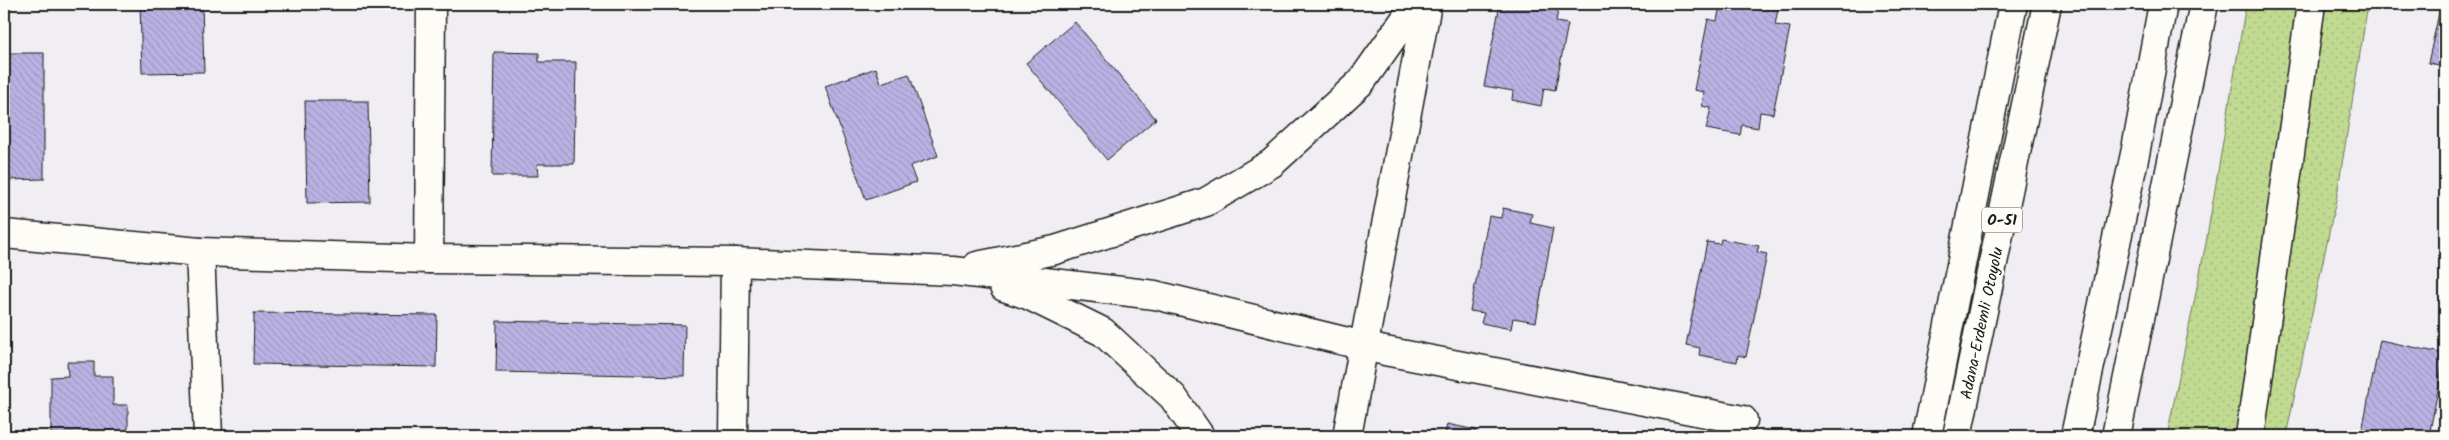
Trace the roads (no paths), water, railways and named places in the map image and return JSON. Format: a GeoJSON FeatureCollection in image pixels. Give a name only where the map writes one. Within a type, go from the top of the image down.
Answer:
{"type":"FeatureCollection","features":[{"type":"Feature","properties":{"kind":"main road"},"geometry":{"type":"LineString","coordinates":[[428,259],[431,4]]}},
{"type":"Feature","properties":{"kind":"main road"},"geometry":{"type":"LineString","coordinates":[[953,271],[1055,250],[1206,202],[1272,163],[1361,82],[1416,4]]}},
{"type":"Feature","properties":{"kind":"main road"},"geometry":{"type":"LineString","coordinates":[[1347,436],[1427,4]]}},
{"type":"Feature","properties":{"kind":"main road"},"geometry":{"type":"LineString","coordinates":[[1927,436],[2013,4]]}},
{"type":"Feature","properties":{"kind":"main road","name":"Adana-Erdemli Otoyolu"},"geometry":{"type":"LineString","coordinates":[[1958,436],[2047,4]]}},
{"type":"Feature","properties":{"kind":"main road"},"geometry":{"type":"LineString","coordinates":[[2075,436],[2136,149],[2163,4]]}},
{"type":"Feature","properties":{"kind":"main road"},"geometry":{"type":"LineString","coordinates":[[2116,436],[2204,4]]}},
{"type":"Feature","properties":{"kind":"main road"},"geometry":{"type":"LineString","coordinates":[[2250,436],[2311,4]]}},
{"type":"Feature","properties":{"kind":"main road"},"geometry":{"type":"LineString","coordinates":[[4,234],[200,252],[428,259],[735,262],[953,271],[1155,295],[1365,346],[1743,420]]}},
{"type":"Feature","properties":{"kind":"main road"},"geometry":{"type":"LineString","coordinates":[[200,252],[208,436]]}},
{"type":"Feature","properties":{"kind":"main road"},"geometry":{"type":"LineString","coordinates":[[733,436],[735,262]]}},
{"type":"Feature","properties":{"kind":"main road"},"geometry":{"type":"LineString","coordinates":[[953,271],[1028,295],[1103,332],[1173,397],[1200,436]]}}]}
